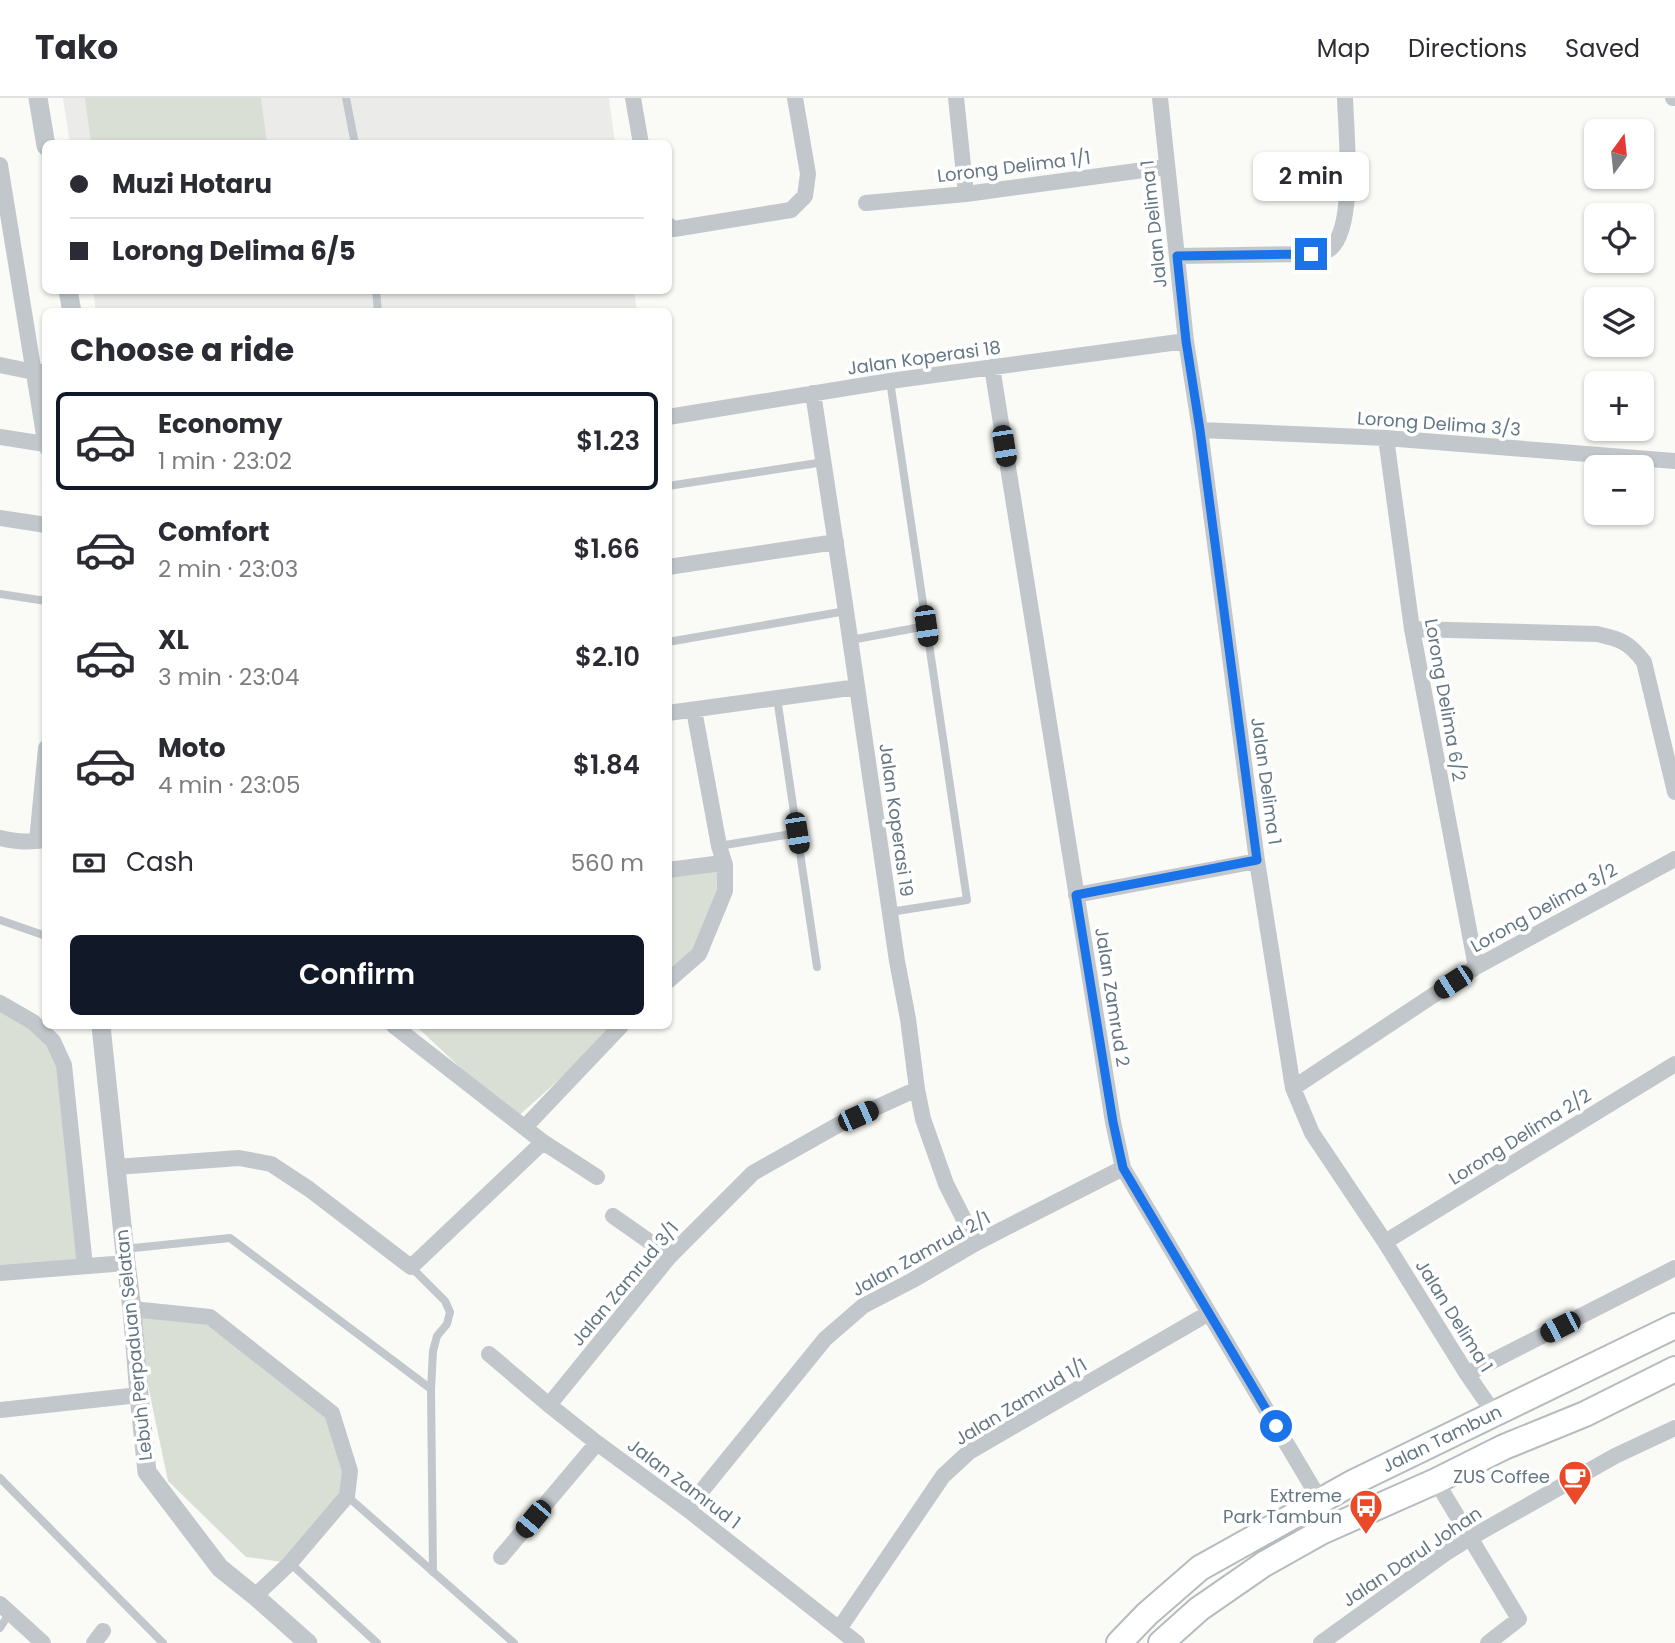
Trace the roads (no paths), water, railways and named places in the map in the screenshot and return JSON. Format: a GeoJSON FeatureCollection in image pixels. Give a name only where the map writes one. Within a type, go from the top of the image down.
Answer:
{"type":"FeatureCollection","features":[{"type":"Feature","properties":{"kind":"main road","name":"Jalan Tambun"},"geometry":{"type":"LineString","coordinates":[[1119,1643],[1200,1568],[1354,1482],[1675,1326]]}},
{"type":"Feature","properties":{"kind":"main road","name":"Jalan Tambun"},"geometry":{"type":"LineString","coordinates":[[1161,1643],[1199,1609],[1264,1564],[1321,1532],[1436,1481],[1504,1447],[1674,1373]]}},
{"type":"Feature","properties":{"kind":"street"},"geometry":{"type":"LineString","coordinates":[[38,98],[45,140]]}},
{"type":"Feature","properties":{"kind":"street"},"geometry":{"type":"LineString","coordinates":[[633,98],[639,140]]}},
{"type":"Feature","properties":{"kind":"street"},"geometry":{"type":"LineString","coordinates":[[672,228],[791,210],[805,196],[808,174],[795,98]]}},
{"type":"Feature","properties":{"kind":"street"},"geometry":{"type":"LineString","coordinates":[[956,98],[966,194]]}},
{"type":"Feature","properties":{"kind":"street","name":"Jalan Delima 1"},"geometry":{"type":"LineString","coordinates":[[1160,98],[1186,341],[1257,860],[1293,1088],[1312,1133],[1494,1413]]}},
{"type":"Feature","properties":{"kind":"street"},"geometry":{"type":"LineString","coordinates":[[1177,256],[1311,254],[1324,253],[1332,247],[1342,229],[1348,201],[1345,98]]}},
{"type":"Feature","properties":{"kind":"street"},"geometry":{"type":"LineString","coordinates":[[0,164],[40,372],[42,402]]}},
{"type":"Feature","properties":{"kind":"street","name":"Lorong Delima 1/1"},"geometry":{"type":"LineString","coordinates":[[866,203],[966,194],[1166,167]]}},
{"type":"Feature","properties":{"kind":"street","name":"Jalan Koperasi 18"},"geometry":{"type":"LineString","coordinates":[[672,416],[813,393],[1186,341]]}},
{"type":"Feature","properties":{"kind":"street"},"geometry":{"type":"LineString","coordinates":[[0,365],[40,372]]}},
{"type":"Feature","properties":{"kind":"street","name":"Jalan Zamrud 2"},"geometry":{"type":"LineString","coordinates":[[992,367],[1076,895],[1123,1168],[1320,1500]]}},
{"type":"Feature","properties":{"kind":"street","name":"Jalan Koperasi 19"},"geometry":{"type":"LineString","coordinates":[[813,393],[917,1089],[923,1119],[946,1184],[976,1243]]}},
{"type":"Feature","properties":{"kind":"street","name":"Lorong Delima 3/3"},"geometry":{"type":"LineString","coordinates":[[1200,430],[1386,438],[1675,461]]}},
{"type":"Feature","properties":{"kind":"street"},"geometry":{"type":"LineString","coordinates":[[0,437],[42,445]]}},
{"type":"Feature","properties":{"kind":"street","name":"Lorong Delima 6/2"},"geometry":{"type":"LineString","coordinates":[[1386,438],[1412,629],[1476,967]]}},
{"type":"Feature","properties":{"kind":"street"},"geometry":{"type":"LineString","coordinates":[[0,519],[42,524]]}},
{"type":"Feature","properties":{"kind":"street"},"geometry":{"type":"LineString","coordinates":[[672,566],[836,542]]}},
{"type":"Feature","properties":{"kind":"street"},"geometry":{"type":"LineString","coordinates":[[1412,629],[1597,634],[1625,642],[1644,662],[1675,792]]}},
{"type":"Feature","properties":{"kind":"street"},"geometry":{"type":"LineString","coordinates":[[672,713],[857,687]]}},
{"type":"Feature","properties":{"kind":"street"},"geometry":{"type":"LineString","coordinates":[[672,978],[699,954],[725,891],[725,865],[719,846],[694,710]]}},
{"type":"Feature","properties":{"kind":"street"},"geometry":{"type":"LineString","coordinates":[[0,838],[41,840],[42,822]]}},
{"type":"Feature","properties":{"kind":"street","name":"Lorong Delima 3/2"},"geometry":{"type":"LineString","coordinates":[[1293,1088],[1476,967],[1675,859]]}},
{"type":"Feature","properties":{"kind":"street"},"geometry":{"type":"LineString","coordinates":[[1076,895],[1257,860]]}},
{"type":"Feature","properties":{"kind":"street"},"geometry":{"type":"LineString","coordinates":[[672,869],[725,865]]}},
{"type":"Feature","properties":{"kind":"street"},"geometry":{"type":"LineString","coordinates":[[0,1003],[33,1022],[53,1041],[64,1065],[85,1266]]}},
{"type":"Feature","properties":{"kind":"street","name":"Lebuh Perpaduan Selatan"},"geometry":{"type":"LineString","coordinates":[[101,1029],[147,1472],[220,1568],[308,1643]]}},
{"type":"Feature","properties":{"kind":"street"},"geometry":{"type":"LineString","coordinates":[[398,1029],[543,1142],[597,1177]]}},
{"type":"Feature","properties":{"kind":"street"},"geometry":{"type":"LineString","coordinates":[[525,1127],[618,1029]]}},
{"type":"Feature","properties":{"kind":"street","name":"Lorong Delima 2/2"},"geometry":{"type":"LineString","coordinates":[[1385,1242],[1675,1064]]}},
{"type":"Feature","properties":{"kind":"street","name":"Jalan Zamrud 3/1"},"geometry":{"type":"LineString","coordinates":[[550,1405],[670,1256],[753,1173],[838,1125],[917,1089]]}},
{"type":"Feature","properties":{"kind":"street"},"geometry":{"type":"LineString","coordinates":[[116,1167],[239,1158],[271,1164],[309,1189],[411,1267],[543,1142]]}},
{"type":"Feature","properties":{"kind":"street","name":"Jalan Zamrud 2/1"},"geometry":{"type":"LineString","coordinates":[[687,1509],[825,1339],[863,1306],[976,1243],[1123,1168]]}},
{"type":"Feature","properties":{"kind":"street"},"geometry":{"type":"LineString","coordinates":[[613,1216],[670,1256]]}},
{"type":"Feature","properties":{"kind":"street"},"geometry":{"type":"LineString","coordinates":[[0,1273],[85,1266],[125,1256]]}},
{"type":"Feature","properties":{"kind":"street"},"geometry":{"type":"LineString","coordinates":[[1467,1374],[1675,1268]]}},
{"type":"Feature","properties":{"kind":"street"},"geometry":{"type":"LineString","coordinates":[[132,1309],[210,1317],[332,1413],[350,1471],[347,1496],[290,1563],[255,1596]]}},
{"type":"Feature","properties":{"kind":"street","name":"Jalan Zamrud 1/1"},"geometry":{"type":"LineString","coordinates":[[839,1629],[943,1476],[969,1452],[1209,1313]]}},
{"type":"Feature","properties":{"kind":"street","name":"Jalan Zamrud 1"},"geometry":{"type":"LineString","coordinates":[[489,1354],[597,1443],[687,1509],[857,1643]]}},
{"type":"Feature","properties":{"kind":"street"},"geometry":{"type":"LineString","coordinates":[[0,1410],[139,1395]]}},
{"type":"Feature","properties":{"kind":"street","name":"Jalan Darul Johan"},"geometry":{"type":"LineString","coordinates":[[1321,1643],[1470,1538],[1615,1456],[1675,1428]]}},
{"type":"Feature","properties":{"kind":"street"},"geometry":{"type":"LineString","coordinates":[[501,1557],[597,1443]]}},
{"type":"Feature","properties":{"kind":"street"},"geometry":{"type":"LineString","coordinates":[[1436,1481],[1519,1619],[1488,1643]]}},
{"type":"Feature","properties":{"kind":"street"},"geometry":{"type":"LineString","coordinates":[[5,1608],[43,1643]]}},
{"type":"Feature","properties":{"kind":"lane"},"geometry":{"type":"LineString","coordinates":[[346,98],[354,140]]}},
{"type":"Feature","properties":{"kind":"lane"},"geometry":{"type":"LineString","coordinates":[[890,382],[967,900],[890,912]]}},
{"type":"Feature","properties":{"kind":"lane"},"geometry":{"type":"LineString","coordinates":[[672,485],[824,462]]}},
{"type":"Feature","properties":{"kind":"lane"},"geometry":{"type":"LineString","coordinates":[[0,594],[42,600]]}},
{"type":"Feature","properties":{"kind":"lane"},"geometry":{"type":"LineString","coordinates":[[672,641],[846,611]]}},
{"type":"Feature","properties":{"kind":"lane"},"geometry":{"type":"LineString","coordinates":[[850,640],[926,626]]}},
{"type":"Feature","properties":{"kind":"lane"},"geometry":{"type":"LineString","coordinates":[[777,698],[817,967]]}},
{"type":"Feature","properties":{"kind":"lane"},"geometry":{"type":"LineString","coordinates":[[719,846],[797,833]]}},
{"type":"Feature","properties":{"kind":"lane"},"geometry":{"type":"LineString","coordinates":[[0,920],[42,935]]}},
{"type":"Feature","properties":{"kind":"lane"},"geometry":{"type":"LineString","coordinates":[[125,1256],[230,1238],[431,1389]]}},
{"type":"Feature","properties":{"kind":"lane"},"geometry":{"type":"LineString","coordinates":[[411,1267],[445,1301],[450,1312],[447,1324],[437,1336],[433,1351],[433,1572]]}},
{"type":"Feature","properties":{"kind":"lane"},"geometry":{"type":"LineString","coordinates":[[0,1478],[163,1643]]}},
{"type":"Feature","properties":{"kind":"lane"},"geometry":{"type":"LineString","coordinates":[[347,1496],[514,1643]]}},
{"type":"Feature","properties":{"kind":"lane"},"geometry":{"type":"LineString","coordinates":[[290,1563],[377,1643]]}},
{"type":"Feature","properties":{"kind":"lane"},"geometry":{"type":"LineString","coordinates":[[0,1628],[5,1608]]}},
{"type":"Feature","properties":{"kind":"place","name":"ZUS Coffee"},"geometry":{"type":"Point","coordinates":[1575,1507]}},
{"type":"Feature","properties":{"kind":"place","name":"Extreme Park Tambun"},"geometry":{"type":"Point","coordinates":[1366,1536]}}]}
